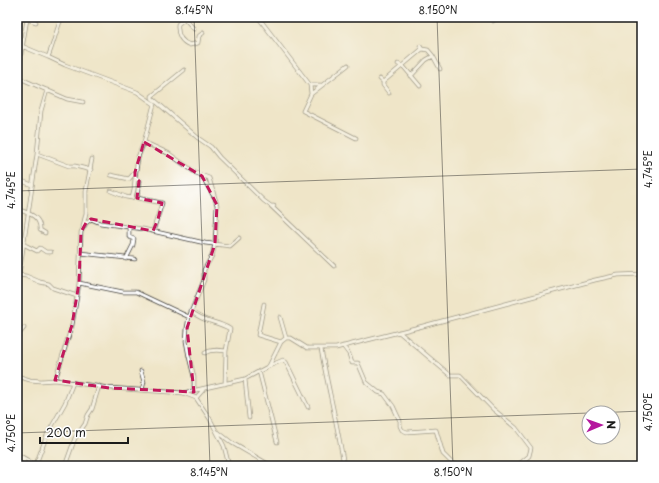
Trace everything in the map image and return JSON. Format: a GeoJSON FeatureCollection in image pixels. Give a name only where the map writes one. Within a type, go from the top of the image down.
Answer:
{"type":"FeatureCollection","features":[{"type":"Feature","properties":{"kind":"street"},"geometry":{"type":"LineString","coordinates":[[48,57],[62,17]]}},
{"type":"Feature","properties":{"kind":"street"},"geometry":{"type":"LineString","coordinates":[[258,17],[310,85],[310,94],[303,111],[356,138]]}},
{"type":"Feature","properties":{"kind":"street"},"geometry":{"type":"LineString","coordinates":[[493,21],[499,17]]}},
{"type":"Feature","properties":{"kind":"street"},"geometry":{"type":"LineString","coordinates":[[194,30],[186,18],[178,24],[178,34],[184,42],[190,45],[198,43],[199,36],[203,33]]}},
{"type":"Feature","properties":{"kind":"street"},"geometry":{"type":"LineString","coordinates":[[36,22],[27,19],[17,77],[67,98],[83,102]]}},
{"type":"Feature","properties":{"kind":"street"},"geometry":{"type":"LineString","coordinates":[[17,44],[65,65],[137,92],[154,104],[144,142],[138,157],[132,198],[111,191]]}},
{"type":"Feature","properties":{"kind":"street"},"geometry":{"type":"LineString","coordinates":[[383,82],[403,66],[421,47],[428,50],[440,69]]}},
{"type":"Feature","properties":{"kind":"street"},"geometry":{"type":"LineString","coordinates":[[411,76],[426,60],[433,56]]}},
{"type":"Feature","properties":{"kind":"street"},"geometry":{"type":"LineString","coordinates":[[398,64],[403,66],[420,86]]}},
{"type":"Feature","properties":{"kind":"street"},"geometry":{"type":"LineString","coordinates":[[310,94],[348,65]]}},
{"type":"Feature","properties":{"kind":"street"},"geometry":{"type":"LineString","coordinates":[[184,70],[152,96],[152,98],[198,138],[211,147],[219,157],[264,201],[272,206],[334,266]]}},
{"type":"Feature","properties":{"kind":"street"},"geometry":{"type":"LineString","coordinates":[[380,79],[389,93]]}},
{"type":"Feature","properties":{"kind":"street"},"geometry":{"type":"LineString","coordinates":[[310,85],[321,85]]}},
{"type":"Feature","properties":{"kind":"street"},"geometry":{"type":"LineString","coordinates":[[46,90],[41,111],[37,154],[24,245],[18,275],[48,284],[54,288],[77,296]]}},
{"type":"Feature","properties":{"kind":"street"},"geometry":{"type":"LineString","coordinates":[[144,142],[168,153],[196,173],[209,178],[217,205],[215,244],[212,256],[204,270],[204,280],[189,317],[186,341],[194,377],[194,392]]}},
{"type":"Feature","properties":{"kind":"street"},"geometry":{"type":"LineString","coordinates":[[37,154],[69,166],[91,170]]}},
{"type":"Feature","properties":{"kind":"street"},"geometry":{"type":"LineString","coordinates":[[55,380],[72,325],[77,296],[81,232],[86,213],[86,191],[92,159]]}},
{"type":"Feature","properties":{"kind":"street"},"geometry":{"type":"LineString","coordinates":[[111,175],[129,179],[135,172]]}},
{"type":"Feature","properties":{"kind":"street"},"geometry":{"type":"LineString","coordinates":[[135,178],[139,181],[137,198],[162,203],[153,231]]}},
{"type":"Feature","properties":{"kind":"street"},"geometry":{"type":"LineString","coordinates":[[17,179],[32,185]]}},
{"type":"Feature","properties":{"kind":"street"},"geometry":{"type":"LineString","coordinates":[[17,209],[37,218],[40,230],[45,233]]}},
{"type":"Feature","properties":{"kind":"street"},"geometry":{"type":"LineString","coordinates":[[81,232],[86,223],[91,219],[100,223],[153,231],[205,243],[230,246],[239,238]]}},
{"type":"Feature","properties":{"kind":"street"},"geometry":{"type":"LineString","coordinates":[[126,258],[133,245],[134,239],[129,237],[129,227]]}},
{"type":"Feature","properties":{"kind":"street"},"geometry":{"type":"LineString","coordinates":[[17,242],[36,251],[40,248],[46,252],[51,252]]}},
{"type":"Feature","properties":{"kind":"street"},"geometry":{"type":"LineString","coordinates":[[80,253],[135,260]]}},
{"type":"Feature","properties":{"kind":"street"},"geometry":{"type":"LineString","coordinates":[[269,366],[281,342],[286,338],[292,338],[307,348],[321,349],[343,346],[595,280],[642,274]]}},
{"type":"Feature","properties":{"kind":"street"},"geometry":{"type":"LineString","coordinates":[[79,282],[123,292],[136,292],[189,317]]}},
{"type":"Feature","properties":{"kind":"street"},"geometry":{"type":"LineString","coordinates":[[264,304],[258,335],[281,342]]}},
{"type":"Feature","properties":{"kind":"street"},"geometry":{"type":"LineString","coordinates":[[191,311],[201,318],[223,324],[230,329],[226,351],[225,384]]}},
{"type":"Feature","properties":{"kind":"street"},"geometry":{"type":"LineString","coordinates":[[280,317],[286,338]]}},
{"type":"Feature","properties":{"kind":"street"},"geometry":{"type":"LineString","coordinates":[[17,343],[19,334],[24,328]]}},
{"type":"Feature","properties":{"kind":"street"},"geometry":{"type":"LineString","coordinates":[[399,332],[450,375],[460,376],[493,409],[516,428],[531,448],[529,456],[517,466]]}},
{"type":"Feature","properties":{"kind":"street"},"geometry":{"type":"LineString","coordinates":[[343,346],[349,354],[352,363],[358,364],[360,367],[366,382],[378,392],[384,394],[393,406],[400,421],[402,430],[407,432],[436,430],[443,454],[455,466]]}},
{"type":"Feature","properties":{"kind":"street"},"geometry":{"type":"LineString","coordinates":[[321,349],[338,429],[344,466]]}},
{"type":"Feature","properties":{"kind":"street"},"geometry":{"type":"LineString","coordinates":[[205,353],[208,351],[226,351]]}},
{"type":"Feature","properties":{"kind":"street"},"geometry":{"type":"LineString","coordinates":[[183,394],[245,379],[283,360],[286,362],[308,406]]}},
{"type":"Feature","properties":{"kind":"street"},"geometry":{"type":"LineString","coordinates":[[141,371],[144,382],[142,390]]}},
{"type":"Feature","properties":{"kind":"street"},"geometry":{"type":"LineString","coordinates":[[259,371],[277,442]]}},
{"type":"Feature","properties":{"kind":"street"},"geometry":{"type":"LineString","coordinates":[[17,376],[36,381],[55,380],[183,394],[196,398],[224,446],[228,466]]}},
{"type":"Feature","properties":{"kind":"street"},"geometry":{"type":"LineString","coordinates":[[245,379],[250,418]]}},
{"type":"Feature","properties":{"kind":"street"},"geometry":{"type":"LineString","coordinates":[[36,464],[47,435],[65,403],[73,382]]}},
{"type":"Feature","properties":{"kind":"street"},"geometry":{"type":"LineString","coordinates":[[65,466],[75,438],[85,424],[92,409],[99,386]]}},
{"type":"Feature","properties":{"kind":"street"},"geometry":{"type":"LineString","coordinates":[[196,398],[202,390]]}},
{"type":"Feature","properties":{"kind":"street"},"geometry":{"type":"LineString","coordinates":[[216,431],[232,443],[268,464],[284,466]]}},
{"type":"Feature","properties":{"kind":"street"},"geometry":{"type":"LineString","coordinates":[[17,454],[34,464],[43,466]]}},
{"type":"Feature","properties":{"kind":"street"},"geometry":{"type":"LineString","coordinates":[[19,466],[22,457]]}},
{"type":"Feature","properties":{"kind":"highlighted area"},"geometry":{"type":"Polygon","coordinates":[[[144,142],[202,176],[217,205],[215,244],[187,328],[194,392],[109,388],[55,380],[72,325],[79,283],[81,232],[86,223],[91,219],[153,231],[158,219],[162,203],[137,198],[139,181],[135,178],[135,172],[144,142]]]}}]}
